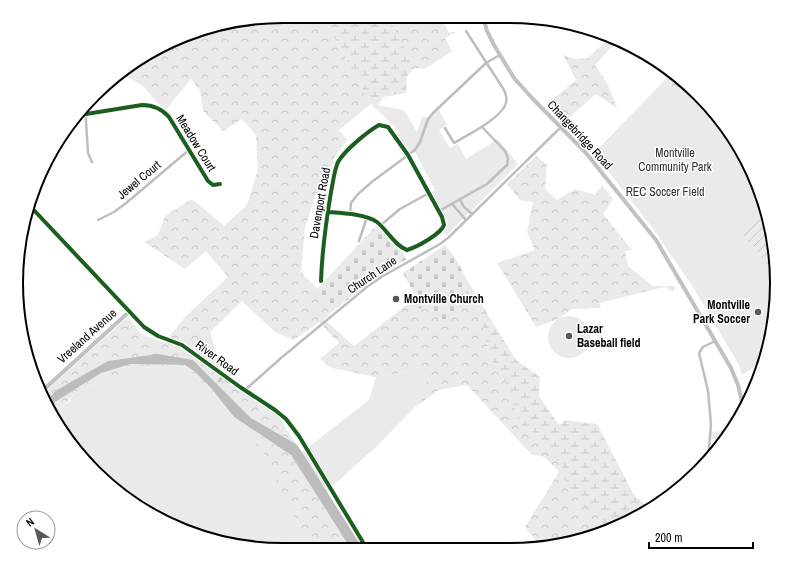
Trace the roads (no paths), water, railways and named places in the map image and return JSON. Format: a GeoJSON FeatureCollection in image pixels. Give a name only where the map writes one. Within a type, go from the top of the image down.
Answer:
{"type":"FeatureCollection","features":[{"type":"Feature","properties":{"kind":"street","name":"Changebridge Road"},"geometry":{"type":"LineString","coordinates":[[485,23],[487,31],[514,78],[596,165],[656,240],[732,368],[741,401]]}},
{"type":"Feature","properties":{"kind":"street"},"geometry":{"type":"LineString","coordinates":[[445,128],[454,143],[492,120],[504,108],[507,100],[504,90],[466,31]]}},
{"type":"Feature","properties":{"kind":"street"},"geometry":{"type":"LineString","coordinates":[[350,215],[351,203],[358,194],[372,181],[418,146],[430,117],[486,64],[500,55]]}},
{"type":"Feature","properties":{"kind":"street","name":"Meadow Court"},"geometry":{"type":"LineString","coordinates":[[86,114],[142,104],[154,106],[160,109],[167,116],[210,183],[213,185],[220,184]]}},
{"type":"Feature","properties":{"kind":"street"},"geometry":{"type":"LineString","coordinates":[[86,114],[88,153],[92,162]]}},
{"type":"Feature","properties":{"kind":"street","name":"Davenport Road"},"geometry":{"type":"LineString","coordinates":[[321,281],[323,243],[338,162],[351,147],[374,128],[382,125],[388,128],[408,155],[444,220],[444,225],[440,232],[416,247],[407,250],[401,247],[381,225]]}},
{"type":"Feature","properties":{"kind":"street"},"geometry":{"type":"LineString","coordinates":[[439,211],[487,184],[507,165],[508,158],[505,151],[482,127]]}},
{"type":"Feature","properties":{"kind":"street","name":"Church Lane"},"geometry":{"type":"LineString","coordinates":[[245,390],[368,286],[448,238],[561,127]]}},
{"type":"Feature","properties":{"kind":"street","name":"Jewel Court"},"geometry":{"type":"LineString","coordinates":[[98,220],[120,208],[189,150]]}},
{"type":"Feature","properties":{"kind":"street"},"geometry":{"type":"LineString","coordinates":[[328,212],[372,219],[381,225],[400,209],[429,193]]}},
{"type":"Feature","properties":{"kind":"street"},"geometry":{"type":"LineString","coordinates":[[460,200],[464,207],[472,214]]}},
{"type":"Feature","properties":{"kind":"street"},"geometry":{"type":"LineString","coordinates":[[452,204],[466,220]]}},
{"type":"Feature","properties":{"kind":"street","name":"River Road"},"geometry":{"type":"LineString","coordinates":[[34,210],[144,327],[154,334],[182,345],[281,414],[295,430],[363,543]]}},
{"type":"Feature","properties":{"kind":"street"},"geometry":{"type":"LineString","coordinates":[[359,241],[367,218]]}},
{"type":"Feature","properties":{"kind":"street","name":"Vreeland Avenue"},"geometry":{"type":"LineString","coordinates":[[46,388],[130,311]]}},
{"type":"Feature","properties":{"kind":"street"},"geometry":{"type":"LineString","coordinates":[[709,449],[712,424],[708,391],[699,353],[701,348],[716,340]]}},
{"type":"Feature","properties":{"kind":"street"},"geometry":{"type":"LineString","coordinates":[[219,381],[224,375]]}},
{"type":"Feature","properties":{"kind":"place","name":"Montville Church"},"geometry":{"type":"Point","coordinates":[396,299]}},
{"type":"Feature","properties":{"kind":"place","name":"Montville Park Soccer"},"geometry":{"type":"Point","coordinates":[758,312]}},
{"type":"Feature","properties":{"kind":"place","name":"Lazar Baseball field"},"geometry":{"type":"Point","coordinates":[569,336]}},
{"type":"Feature","properties":{"kind":"park label","name":"Montville Community Park"},"geometry":{"type":"Point","coordinates":[675,160]}},
{"type":"Feature","properties":{"kind":"park label","name":"REC Soccer Field"},"geometry":{"type":"Point","coordinates":[665,192]}}]}
